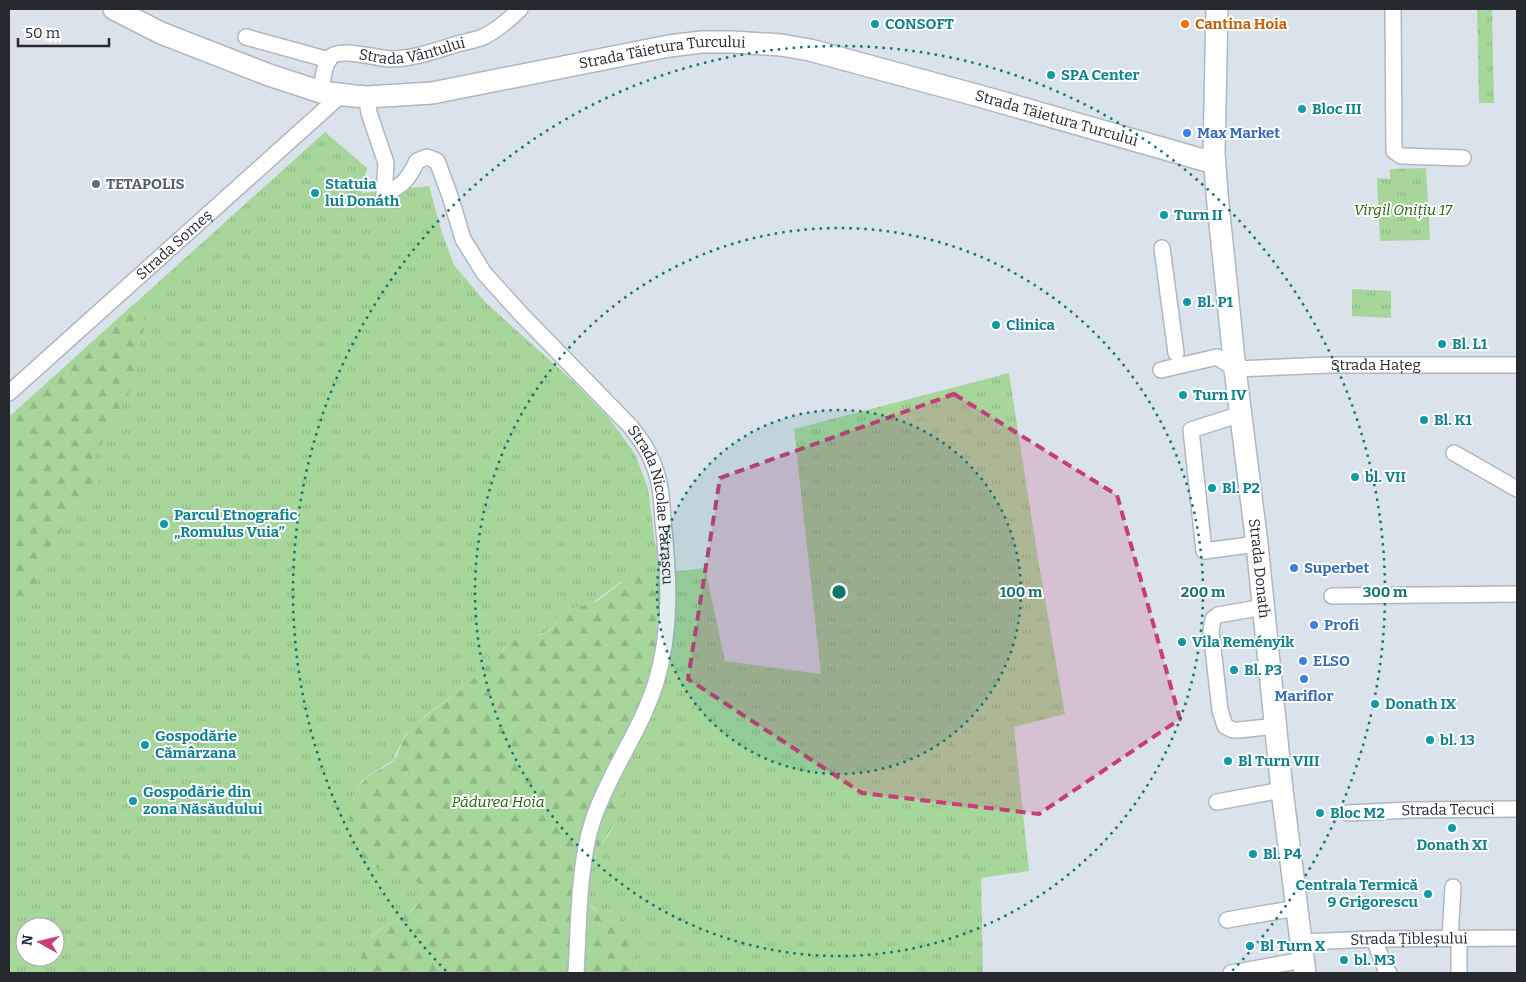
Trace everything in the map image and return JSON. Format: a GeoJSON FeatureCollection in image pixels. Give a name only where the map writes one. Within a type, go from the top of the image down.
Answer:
{"type":"FeatureCollection","features":[{"type":"Feature","properties":{"kind":"main road","name":"Strada Tăietura Turcului"},"geometry":{"type":"LineString","coordinates":[[114,9],[170,36],[269,75],[331,94],[367,97],[432,93],[669,46],[702,42],[764,44],[810,50],[1214,163]]}},
{"type":"Feature","properties":{"kind":"main road","name":"Strada Donath"},"geometry":{"type":"LineString","coordinates":[[1217,9],[1214,163],[1277,726],[1282,790],[1303,958]]}},
{"type":"Feature","properties":{"kind":"street","name":"Strada Vântului"},"geometry":{"type":"LineString","coordinates":[[328,60],[336,54],[350,53],[391,59],[429,53],[482,37],[508,20],[520,9]]}},
{"type":"Feature","properties":{"kind":"street"},"geometry":{"type":"LineString","coordinates":[[1393,9],[1394,151],[1401,156],[1463,158]]}},
{"type":"Feature","properties":{"kind":"street"},"geometry":{"type":"LineString","coordinates":[[246,37],[328,60],[326,64],[331,94]]}},
{"type":"Feature","properties":{"kind":"street","name":"Strada Someș"},"geometry":{"type":"LineString","coordinates":[[9,393],[331,94]]}},
{"type":"Feature","properties":{"kind":"street","name":"Strada Nicolae Pătrașcu"},"geometry":{"type":"LineString","coordinates":[[367,97],[369,113],[386,163],[384,195],[399,187],[410,177],[417,161],[427,157],[437,161],[463,239],[484,273],[631,427],[644,445],[655,467],[663,518],[669,613],[664,649],[656,683],[643,716],[606,787],[593,820],[585,857],[576,973]]}},
{"type":"Feature","properties":{"kind":"street"},"geometry":{"type":"LineString","coordinates":[[1162,248],[1176,353]]}},
{"type":"Feature","properties":{"kind":"street"},"geometry":{"type":"LineString","coordinates":[[1161,370],[1217,358],[1236,368]]}},
{"type":"Feature","properties":{"kind":"street","name":"Strada Hațeg"},"geometry":{"type":"LineString","coordinates":[[1236,368],[1517,364]]}},
{"type":"Feature","properties":{"kind":"street"},"geometry":{"type":"LineString","coordinates":[[1241,414],[1191,430],[1204,551],[1257,544]]}},
{"type":"Feature","properties":{"kind":"street"},"geometry":{"type":"LineString","coordinates":[[1454,453],[1517,489]]}},
{"type":"Feature","properties":{"kind":"street"},"geometry":{"type":"LineString","coordinates":[[1332,596],[1517,594]]}},
{"type":"Feature","properties":{"kind":"street"},"geometry":{"type":"LineString","coordinates":[[1264,607],[1218,614],[1213,619],[1212,624],[1213,651],[1220,710],[1225,726],[1239,730],[1277,726]]}},
{"type":"Feature","properties":{"kind":"street"},"geometry":{"type":"LineString","coordinates":[[1217,802],[1282,790]]}},
{"type":"Feature","properties":{"kind":"street","name":"Strada Tecuci"},"geometry":{"type":"LineString","coordinates":[[1348,813],[1410,810],[1517,809]]}},
{"type":"Feature","properties":{"kind":"street"},"geometry":{"type":"LineString","coordinates":[[1453,887],[1455,939],[1459,973]]}},
{"type":"Feature","properties":{"kind":"street"},"geometry":{"type":"LineString","coordinates":[[1228,920],[1296,908]]}},
{"type":"Feature","properties":{"kind":"street","name":"Strada Țibleșului"},"geometry":{"type":"LineString","coordinates":[[1240,972],[1374,939],[1517,938]]}},
{"type":"Feature","properties":{"kind":"street"},"geometry":{"type":"LineString","coordinates":[[1374,939],[1386,972]]}},
{"type":"Feature","properties":{"kind":"highlighted area"},"geometry":{"type":"Polygon","coordinates":[[[954,394],[1117,495],[1180,719],[1039,814],[862,793],[688,679],[720,478],[954,394]]]}},
{"type":"Feature","properties":{"kind":"green space"},"geometry":{"type":"Polygon","coordinates":[[[1477,9],[1492,9],[1494,103],[1479,103],[1477,9]]]}},
{"type":"Feature","properties":{"kind":"green space"},"geometry":{"type":"Polygon","coordinates":[[[325,132],[367,168],[362,193],[429,186],[441,230],[454,265],[486,303],[575,383],[609,418],[635,454],[648,488],[655,544],[671,572],[705,568],[725,661],[821,674],[794,429],[1009,373],[1038,559],[1065,714],[1014,727],[1029,871],[981,878],[983,973],[637,973],[636,957],[618,917],[600,913],[586,902],[587,874],[622,807],[622,789],[617,761],[621,742],[642,700],[653,664],[660,608],[621,582],[591,604],[562,613],[552,628],[544,633],[504,648],[499,656],[466,686],[426,715],[405,735],[393,760],[362,781],[353,798],[350,817],[371,865],[415,878],[420,883],[422,891],[421,898],[411,911],[373,935],[363,953],[359,973],[9,973],[9,417],[325,132]]]}},
{"type":"Feature","properties":{"kind":"green space","name":"Virgil Onițiu 17"},"geometry":{"type":"Polygon","coordinates":[[[1426,168],[1430,240],[1380,241],[1377,178],[1390,179],[1390,169],[1426,168]]]}},
{"type":"Feature","properties":{"kind":"green space"},"geometry":{"type":"Polygon","coordinates":[[[1352,289],[1391,291],[1391,318],[1352,316],[1352,289]]]}},
{"type":"Feature","properties":{"kind":"green space"},"geometry":{"type":"Polygon","coordinates":[[[135,303],[145,323],[131,389],[95,455],[98,490],[73,504],[31,601],[11,608],[9,607],[9,417],[135,303]]]}},
{"type":"Feature","properties":{"kind":"green space","name":"Pădurea Hoia"},"geometry":{"type":"Polygon","coordinates":[[[638,576],[647,577],[655,581],[659,590],[660,608],[657,626],[657,655],[645,691],[621,742],[617,761],[622,789],[622,807],[619,816],[599,848],[587,874],[586,902],[598,911],[617,917],[628,924],[635,939],[637,973],[359,973],[363,951],[371,937],[413,909],[419,903],[422,896],[422,888],[417,882],[409,877],[370,865],[357,852],[351,836],[350,818],[353,800],[362,783],[370,775],[393,761],[405,737],[413,727],[470,682],[510,644],[517,639],[545,633],[552,628],[564,612],[593,603],[625,580],[638,576]]]}},
{"type":"Feature","properties":{"kind":"place","name":"CONSOFT"},"geometry":{"type":"Point","coordinates":[875,24]}},
{"type":"Feature","properties":{"kind":"place","name":"Cantina Hoia"},"geometry":{"type":"Point","coordinates":[1185,24]}},
{"type":"Feature","properties":{"kind":"place","name":"SPA Center"},"geometry":{"type":"Point","coordinates":[1051,75]}},
{"type":"Feature","properties":{"kind":"place","name":"Bloc III"},"geometry":{"type":"Point","coordinates":[1302,109]}},
{"type":"Feature","properties":{"kind":"place","name":"Max Market"},"geometry":{"type":"Point","coordinates":[1187,133]}},
{"type":"Feature","properties":{"kind":"place","name":"TETAPOLIS"},"geometry":{"type":"Point","coordinates":[96,184]}},
{"type":"Feature","properties":{"kind":"place","name":"Statuia lui Donáth"},"geometry":{"type":"Point","coordinates":[315,193]}},
{"type":"Feature","properties":{"kind":"place","name":"Turn II"},"geometry":{"type":"Point","coordinates":[1164,215]}},
{"type":"Feature","properties":{"kind":"place","name":"Bl. P1"},"geometry":{"type":"Point","coordinates":[1187,302]}},
{"type":"Feature","properties":{"kind":"place","name":"Clinica"},"geometry":{"type":"Point","coordinates":[996,325]}},
{"type":"Feature","properties":{"kind":"place","name":"Bl. L1"},"geometry":{"type":"Point","coordinates":[1442,344]}},
{"type":"Feature","properties":{"kind":"place","name":"Turn IV"},"geometry":{"type":"Point","coordinates":[1183,395]}},
{"type":"Feature","properties":{"kind":"place","name":"Bl. K1"},"geometry":{"type":"Point","coordinates":[1424,420]}},
{"type":"Feature","properties":{"kind":"place","name":"bl. VII"},"geometry":{"type":"Point","coordinates":[1355,477]}},
{"type":"Feature","properties":{"kind":"place","name":"Bl. P2"},"geometry":{"type":"Point","coordinates":[1212,488]}},
{"type":"Feature","properties":{"kind":"place","name":"Parcul Etnografic „Romulus Vuia”"},"geometry":{"type":"Point","coordinates":[164,524]}},
{"type":"Feature","properties":{"kind":"place","name":"Superbet"},"geometry":{"type":"Point","coordinates":[1294,568]}},
{"type":"Feature","properties":{"kind":"place","name":"Profi"},"geometry":{"type":"Point","coordinates":[1314,625]}},
{"type":"Feature","properties":{"kind":"place","name":"Vila Reményik"},"geometry":{"type":"Point","coordinates":[1182,642]}},
{"type":"Feature","properties":{"kind":"place","name":"ELSO"},"geometry":{"type":"Point","coordinates":[1303,661]}},
{"type":"Feature","properties":{"kind":"place","name":"Bl. P3"},"geometry":{"type":"Point","coordinates":[1234,670]}},
{"type":"Feature","properties":{"kind":"place","name":"Mariflor"},"geometry":{"type":"Point","coordinates":[1304,679]}},
{"type":"Feature","properties":{"kind":"place","name":"Donath IX"},"geometry":{"type":"Point","coordinates":[1375,704]}},
{"type":"Feature","properties":{"kind":"place","name":"bl. 13"},"geometry":{"type":"Point","coordinates":[1430,740]}},
{"type":"Feature","properties":{"kind":"place","name":"Gospodărie Cămârzana"},"geometry":{"type":"Point","coordinates":[145,745]}},
{"type":"Feature","properties":{"kind":"place","name":"Bl Turn VIII"},"geometry":{"type":"Point","coordinates":[1228,761]}},
{"type":"Feature","properties":{"kind":"place","name":"Gospodărie din zona Năsăudului"},"geometry":{"type":"Point","coordinates":[133,801]}},
{"type":"Feature","properties":{"kind":"place","name":"Bloc M2"},"geometry":{"type":"Point","coordinates":[1320,813]}},
{"type":"Feature","properties":{"kind":"place","name":"Donath XI"},"geometry":{"type":"Point","coordinates":[1452,828]}},
{"type":"Feature","properties":{"kind":"place","name":"Bl. P4"},"geometry":{"type":"Point","coordinates":[1253,854]}},
{"type":"Feature","properties":{"kind":"place","name":"Centrala Termică 9 Grigorescu"},"geometry":{"type":"Point","coordinates":[1428,894]}},
{"type":"Feature","properties":{"kind":"place","name":"Bl Turn X"},"geometry":{"type":"Point","coordinates":[1250,946]}},
{"type":"Feature","properties":{"kind":"place","name":"bl. M3"},"geometry":{"type":"Point","coordinates":[1344,960]}}]}
